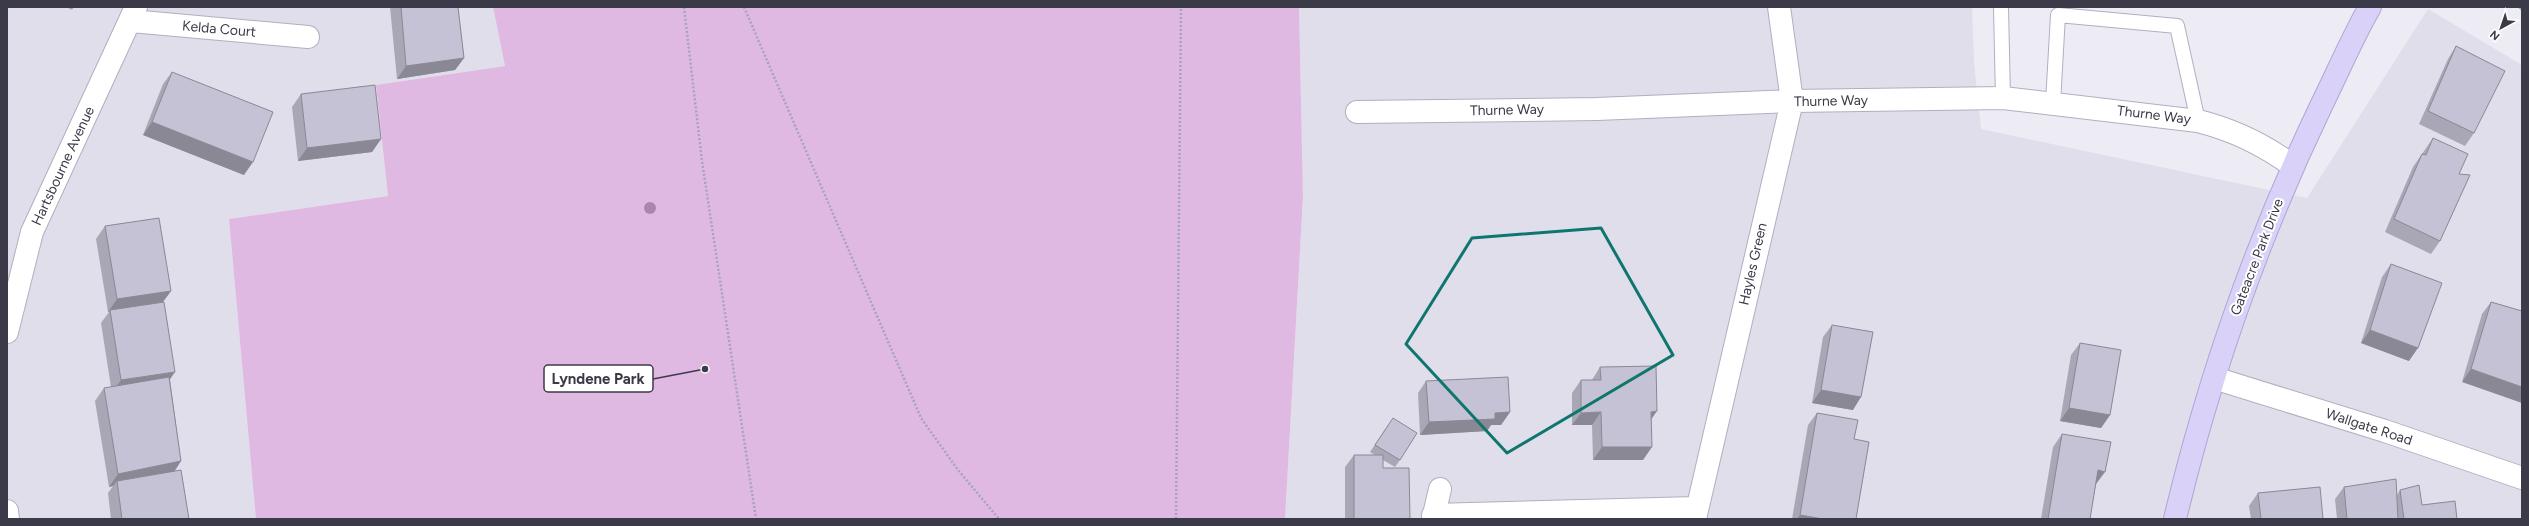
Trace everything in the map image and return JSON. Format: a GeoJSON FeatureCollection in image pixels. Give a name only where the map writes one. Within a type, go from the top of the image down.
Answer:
{"type":"FeatureCollection","features":[{"type":"Feature","properties":{"kind":"street","name":"Hayles Green"},"geometry":{"type":"LineString","coordinates":[[1695,514],[1792,101],[1780,7]]}},
{"type":"Feature","properties":{"kind":"street","name":"Gateacre Park Drive"},"geometry":{"type":"LineString","coordinates":[[2175,519],[2191,454],[2233,316],[2293,166],[2370,7]]}},
{"type":"Feature","properties":{"kind":"street","name":"Kelda Court"},"geometry":{"type":"LineString","coordinates":[[134,14],[308,37]]}},
{"type":"Feature","properties":{"kind":"street","name":"Hartsbourne Avenue"},"geometry":{"type":"LineString","coordinates":[[7,332],[32,232],[134,14]]}},
{"type":"Feature","properties":{"kind":"street","name":"Thurne Way"},"geometry":{"type":"LineString","coordinates":[[1357,112],[1597,109],[1792,101],[2003,98],[2198,121],[2226,128],[2247,137],[2293,166]]}},
{"type":"Feature","properties":{"kind":"street","name":"Wallgate Road"},"geometry":{"type":"LineString","coordinates":[[2214,378],[2385,431],[2522,478]]}},
{"type":"Feature","properties":{"kind":"street"},"geometry":{"type":"LineString","coordinates":[[1440,490],[1433,517],[1695,514]]}},
{"type":"Feature","properties":{"kind":"street"},"geometry":{"type":"LineString","coordinates":[[7,511],[8,519]]}},
{"type":"Feature","properties":{"kind":"lane"},"geometry":{"type":"LineString","coordinates":[[2001,7],[2003,98]]}},
{"type":"Feature","properties":{"kind":"lane"},"geometry":{"type":"LineString","coordinates":[[2053,103],[2054,11],[2177,26],[2198,121]]}},
{"type":"Feature","properties":{"kind":"path"},"geometry":{"type":"LineString","coordinates":[[684,7],[702,161],[756,519]]}},
{"type":"Feature","properties":{"kind":"path"},"geometry":{"type":"LineString","coordinates":[[744,7],[921,418],[958,470],[999,519]]}},
{"type":"Feature","properties":{"kind":"path"},"geometry":{"type":"LineString","coordinates":[[1176,519],[1181,7]]}},
{"type":"Feature","properties":{"kind":"highlighted area"},"geometry":{"type":"Polygon","coordinates":[[[1601,228],[1673,355],[1507,453],[1406,344],[1472,238],[1601,228]]]}},
{"type":"Feature","properties":{"kind":"shaded area"},"geometry":{"type":"Polygon","coordinates":[[[7,7],[493,7],[505,66],[376,85],[388,196],[229,219],[256,519],[7,519],[7,7]]]}},
{"type":"Feature","properties":{"kind":"shaded area"},"geometry":{"type":"Polygon","coordinates":[[[493,7],[1299,7],[1303,196],[1285,519],[256,519],[229,219],[388,196],[376,85],[505,66],[493,7]]]}},
{"type":"Feature","properties":{"kind":"shaded area"},"geometry":{"type":"Polygon","coordinates":[[[1299,7],[1972,7],[1974,63],[1981,129],[2307,198],[2428,9],[2522,65],[2522,519],[1285,519],[1303,196],[1299,7]]]}},
{"type":"Feature","properties":{"kind":"building"},"geometry":{"type":"Polygon","coordinates":[[[401,7],[458,7],[464,58],[406,66],[401,7]]]}},
{"type":"Feature","properties":{"kind":"building"},"geometry":{"type":"Polygon","coordinates":[[[2456,46],[2505,71],[2474,133],[2428,111],[2456,46]]]}},
{"type":"Feature","properties":{"kind":"building"},"geometry":{"type":"Polygon","coordinates":[[[172,72],[273,112],[253,162],[152,122],[172,72]]]}},
{"type":"Feature","properties":{"kind":"building"},"geometry":{"type":"Polygon","coordinates":[[[375,85],[381,139],[307,148],[301,94],[375,85]]]}},
{"type":"Feature","properties":{"kind":"building"},"geometry":{"type":"Polygon","coordinates":[[[2433,138],[2468,154],[2459,174],[2470,175],[2440,241],[2394,219],[2422,154],[2426,155],[2433,138]]]}},
{"type":"Feature","properties":{"kind":"building"},"geometry":{"type":"Polygon","coordinates":[[[159,218],[171,291],[117,299],[105,226],[159,218]]]}},
{"type":"Feature","properties":{"kind":"building"},"geometry":{"type":"Polygon","coordinates":[[[2391,264],[2442,283],[2418,348],[2370,330],[2391,264]]]}},
{"type":"Feature","properties":{"kind":"building"},"geometry":{"type":"Polygon","coordinates":[[[164,302],[175,372],[121,380],[110,310],[164,302]]]}},
{"type":"Feature","properties":{"kind":"building"},"geometry":{"type":"Polygon","coordinates":[[[2491,302],[2522,311],[2522,387],[2471,369],[2491,302]]]}},
{"type":"Feature","properties":{"kind":"building"},"geometry":{"type":"Polygon","coordinates":[[[1832,325],[1873,332],[1861,397],[1821,390],[1832,325]]]}},
{"type":"Feature","properties":{"kind":"building"},"geometry":{"type":"Polygon","coordinates":[[[2080,343],[2121,350],[2110,415],[2069,408],[2080,343]]]}},
{"type":"Feature","properties":{"kind":"building"},"geometry":{"type":"Polygon","coordinates":[[[1656,366],[1657,411],[1651,412],[1652,447],[1602,447],[1601,412],[1581,413],[1581,380],[1601,380],[1600,367],[1656,366]]]}},
{"type":"Feature","properties":{"kind":"building"},"geometry":{"type":"Polygon","coordinates":[[[169,377],[181,461],[118,474],[104,388],[169,377]]]}},
{"type":"Feature","properties":{"kind":"building"},"geometry":{"type":"Polygon","coordinates":[[[1508,377],[1510,412],[1495,413],[1495,419],[1429,422],[1426,381],[1508,377]]]}},
{"type":"Feature","properties":{"kind":"building"},"geometry":{"type":"Polygon","coordinates":[[[1817,413],[1858,420],[1854,439],[1869,442],[1856,519],[1823,519],[1800,515],[1817,413]]]}},
{"type":"Feature","properties":{"kind":"building"},"geometry":{"type":"Polygon","coordinates":[[[1393,418],[1417,433],[1400,460],[1375,445],[1393,418]]]}},
{"type":"Feature","properties":{"kind":"building"},"geometry":{"type":"Polygon","coordinates":[[[2062,434],[2111,442],[2105,472],[2098,470],[2090,519],[2048,519],[2062,434]]]}},
{"type":"Feature","properties":{"kind":"building"},"geometry":{"type":"Polygon","coordinates":[[[1354,455],[1383,455],[1383,468],[1409,468],[1410,519],[1354,519],[1354,455]]]}},
{"type":"Feature","properties":{"kind":"building"},"geometry":{"type":"Polygon","coordinates":[[[181,470],[189,519],[122,519],[117,481],[181,470]]]}},
{"type":"Feature","properties":{"kind":"building"},"geometry":{"type":"Polygon","coordinates":[[[2396,479],[2398,519],[2347,519],[2344,487],[2396,479]]]}},
{"type":"Feature","properties":{"kind":"building"},"geometry":{"type":"Polygon","coordinates":[[[2419,485],[2422,505],[2455,501],[2457,519],[2404,519],[2400,490],[2419,485]]]}},
{"type":"Feature","properties":{"kind":"building"},"geometry":{"type":"Polygon","coordinates":[[[2320,487],[2323,519],[2261,519],[2258,493],[2320,487]]]}},
{"type":"Feature","properties":{"kind":"place","name":"Lyndene Park"},"geometry":{"type":"Point","coordinates":[705,369]}}]}
